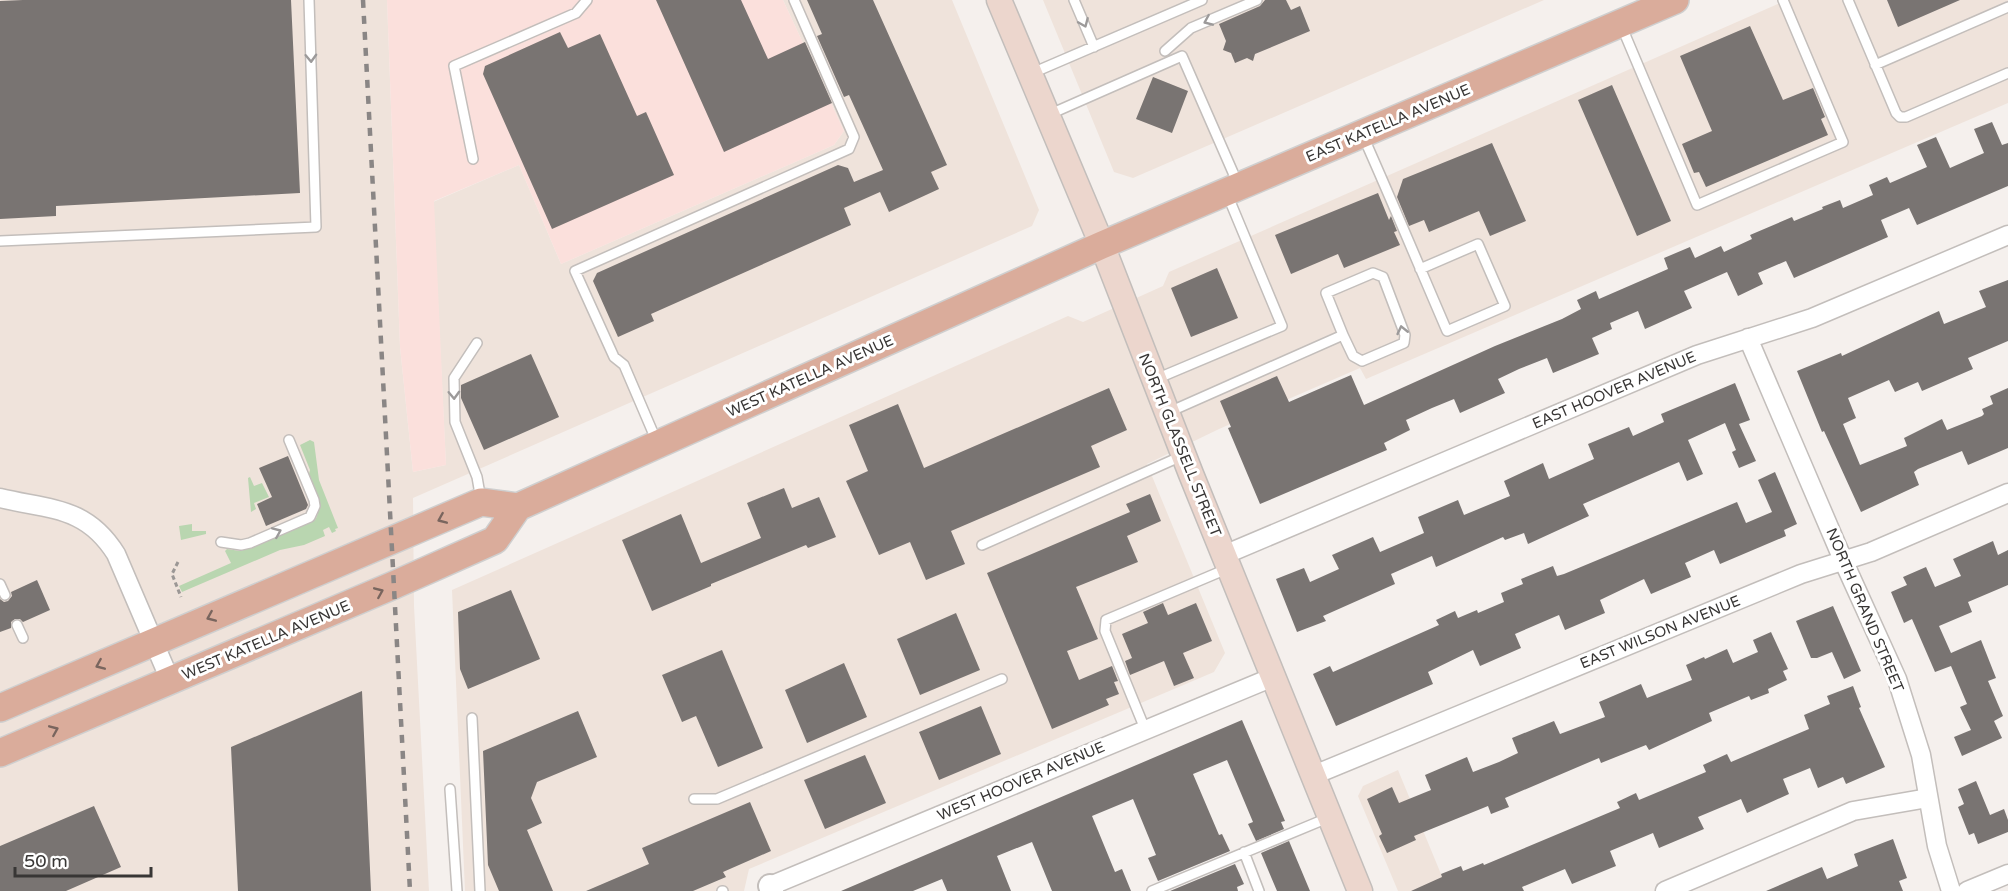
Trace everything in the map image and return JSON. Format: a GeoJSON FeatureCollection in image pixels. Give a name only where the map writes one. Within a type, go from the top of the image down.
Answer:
{"type":"FeatureCollection","features":[{"type":"Feature","properties":{"kind":"main road","name":"NORTH GLASSELL STREET"},"geometry":{"type":"LineString","coordinates":[[999,0],[1102,245],[1226,561],[1360,891]]}},
{"type":"Feature","properties":{"kind":"main road","name":"EAST KATELLA AVENUE"},"geometry":{"type":"LineString","coordinates":[[1102,245],[1675,0]]}},
{"type":"Feature","properties":{"kind":"main road","name":"WEST KATELLA AVENUE"},"geometry":{"type":"LineString","coordinates":[[0,753],[495,540],[518,507],[1102,245]]}},
{"type":"Feature","properties":{"kind":"main road"},"geometry":{"type":"LineString","coordinates":[[0,708],[481,502],[518,507]]}},
{"type":"Feature","properties":{"kind":"street","name":"EAST HOOVER AVENUE"},"geometry":{"type":"LineString","coordinates":[[1226,561],[1697,355],[1812,318],[2008,235]]}},
{"type":"Feature","properties":{"kind":"street","name":"NORTH GRAND STREET"},"geometry":{"type":"LineString","coordinates":[[1749,338],[1843,560],[1897,679],[1921,755],[1937,846],[1951,891]]}},
{"type":"Feature","properties":{"kind":"street","name":"EAST WILSON AVENUE"},"geometry":{"type":"LineString","coordinates":[[1314,775],[1801,574],[1871,552],[2008,493]]}},
{"type":"Feature","properties":{"kind":"street"},"geometry":{"type":"LineString","coordinates":[[0,498],[74,515],[88,522],[105,537],[116,554],[170,680]]}},
{"type":"Feature","properties":{"kind":"street","name":"WEST HOOVER AVENUE"},"geometry":{"type":"LineString","coordinates":[[771,888],[1273,677]]}},
{"type":"Feature","properties":{"kind":"street"},"geometry":{"type":"LineString","coordinates":[[1665,891],[1853,811],[1928,798]]}},
{"type":"Feature","properties":{"kind":"street"},"geometry":{"type":"LineString","coordinates":[[1967,891],[2008,874]]}},
{"type":"Feature","properties":{"kind":"lane"},"geometry":{"type":"LineString","coordinates":[[0,242],[316,227],[309,0]]}},
{"type":"Feature","properties":{"kind":"lane"},"geometry":{"type":"LineString","coordinates":[[473,159],[454,66],[576,13],[587,0]]}},
{"type":"Feature","properties":{"kind":"lane"},"geometry":{"type":"LineString","coordinates":[[658,445],[624,365],[614,357],[575,271],[849,149],[854,137],[794,0]]}},
{"type":"Feature","properties":{"kind":"lane"},"geometry":{"type":"LineString","coordinates":[[1074,0],[1094,47]]}},
{"type":"Feature","properties":{"kind":"lane"},"geometry":{"type":"LineString","coordinates":[[1030,74],[1202,0]]}},
{"type":"Feature","properties":{"kind":"lane"},"geometry":{"type":"LineString","coordinates":[[1165,51],[1191,28],[1257,0]]}},
{"type":"Feature","properties":{"kind":"lane"},"geometry":{"type":"LineString","coordinates":[[1620,23],[1696,205],[1843,142],[1783,0]]}},
{"type":"Feature","properties":{"kind":"lane"},"geometry":{"type":"LineString","coordinates":[[1848,0],[1896,113],[1900,117],[1906,117],[2008,73]]}},
{"type":"Feature","properties":{"kind":"lane"},"geometry":{"type":"LineString","coordinates":[[1875,64],[2008,8]]}},
{"type":"Feature","properties":{"kind":"lane"},"geometry":{"type":"LineString","coordinates":[[1047,115],[1182,56],[1282,326],[1154,380]]}},
{"type":"Feature","properties":{"kind":"lane"},"geometry":{"type":"LineString","coordinates":[[1362,134],[1420,269],[1447,331],[1505,306],[1478,244],[1420,269]]}},
{"type":"Feature","properties":{"kind":"lane"},"geometry":{"type":"LineString","coordinates":[[1373,273],[1383,277],[1406,335],[1404,343],[1362,361],[1353,356],[1343,335],[1326,292],[1373,273]]}},
{"type":"Feature","properties":{"kind":"lane"},"geometry":{"type":"LineString","coordinates":[[1167,413],[1343,335]]}},
{"type":"Feature","properties":{"kind":"lane"},"geometry":{"type":"LineString","coordinates":[[477,343],[454,378],[455,422],[477,477],[481,502]]}},
{"type":"Feature","properties":{"kind":"lane"},"geometry":{"type":"LineString","coordinates":[[221,542],[241,545],[250,543],[310,517],[315,506],[314,500],[289,440]]}},
{"type":"Feature","properties":{"kind":"lane"},"geometry":{"type":"LineString","coordinates":[[982,545],[1184,455]]}},
{"type":"Feature","properties":{"kind":"lane"},"geometry":{"type":"LineString","coordinates":[[1145,729],[1105,631],[1106,620],[1226,561]]}},
{"type":"Feature","properties":{"kind":"lane"},"geometry":{"type":"LineString","coordinates":[[0,584],[5,595]]}},
{"type":"Feature","properties":{"kind":"lane"},"geometry":{"type":"LineString","coordinates":[[18,625],[23,638]]}},
{"type":"Feature","properties":{"kind":"lane"},"geometry":{"type":"LineString","coordinates":[[694,799],[717,799],[1002,679]]}},
{"type":"Feature","properties":{"kind":"lane"},"geometry":{"type":"LineString","coordinates":[[472,718],[480,891]]}},
{"type":"Feature","properties":{"kind":"lane"},"geometry":{"type":"LineString","coordinates":[[450,789],[457,891]]}},
{"type":"Feature","properties":{"kind":"lane"},"geometry":{"type":"LineString","coordinates":[[1152,891],[1331,816]]}},
{"type":"Feature","properties":{"kind":"lane"},"geometry":{"type":"LineString","coordinates":[[1244,852],[1259,891]]}},
{"type":"Feature","properties":{"kind":"path"},"geometry":{"type":"LineString","coordinates":[[178,562],[172,574],[181,597]]}},
{"type":"Feature","properties":{"kind":"shaded area"},"geometry":{"type":"Polygon","coordinates":[[[0,0],[387,0],[400,347],[413,472],[446,465],[433,202],[519,165],[561,264],[834,145],[844,131],[783,0],[952,0],[1039,210],[1032,226],[413,498],[414,606],[429,891],[0,891],[0,0]]]}},
{"type":"Feature","properties":{"kind":"shaded area"},"geometry":{"type":"Polygon","coordinates":[[[387,0],[783,0],[844,131],[834,145],[561,264],[519,165],[434,201],[446,465],[413,472],[400,347],[387,0]]]}},
{"type":"Feature","properties":{"kind":"shaded area"},"geometry":{"type":"Polygon","coordinates":[[[1043,0],[1544,0],[1133,178],[1114,172],[1043,0]]]}},
{"type":"Feature","properties":{"kind":"shaded area"},"geometry":{"type":"Polygon","coordinates":[[[1787,0],[2008,0],[2008,103],[1366,379],[1360,368],[1219,429],[1147,464],[1225,653],[1214,672],[749,869],[744,891],[465,891],[452,590],[1068,316],[1083,322],[1163,286],[1169,272],[1787,0]]]}},
{"type":"Feature","properties":{"kind":"shaded area"},"geometry":{"type":"Polygon","coordinates":[[[1398,770],[1448,891],[1398,891],[1358,796],[1363,786],[1398,770]]]}},
{"type":"Feature","properties":{"kind":"green space"},"geometry":{"type":"Polygon","coordinates":[[[310,440],[314,442],[319,480],[338,528],[335,529],[336,531],[332,533],[329,527],[323,530],[325,536],[304,545],[280,550],[182,592],[179,586],[231,563],[225,551],[227,549],[240,551],[315,520],[318,514],[317,501],[310,483],[310,470],[300,445],[310,440]]]}},
{"type":"Feature","properties":{"kind":"green space"},"geometry":{"type":"Polygon","coordinates":[[[250,477],[254,486],[262,483],[269,497],[254,503],[256,509],[251,512],[248,478],[250,477]]]}},
{"type":"Feature","properties":{"kind":"green space"},"geometry":{"type":"Polygon","coordinates":[[[192,524],[192,531],[206,531],[206,534],[181,540],[179,526],[192,524]]]}},
{"type":"Feature","properties":{"kind":"building"},"geometry":{"type":"Polygon","coordinates":[[[291,0],[300,193],[56,206],[56,216],[0,219],[0,1],[291,0]]]}},
{"type":"Feature","properties":{"kind":"building"},"geometry":{"type":"Polygon","coordinates":[[[656,0],[741,0],[768,59],[805,42],[832,103],[724,152],[656,0]]]}},
{"type":"Feature","properties":{"kind":"building"},"geometry":{"type":"Polygon","coordinates":[[[807,0],[873,0],[947,165],[931,172],[939,189],[889,212],[880,192],[844,208],[851,225],[651,314],[654,321],[618,337],[593,281],[597,273],[838,165],[848,168],[854,182],[883,170],[849,95],[844,97],[817,36],[822,34],[807,0]]]}},
{"type":"Feature","properties":{"kind":"building"},"geometry":{"type":"Polygon","coordinates":[[[1265,0],[1286,0],[1291,10],[1300,6],[1310,31],[1255,54],[1253,61],[1247,58],[1235,63],[1231,53],[1223,50],[1226,41],[1219,24],[1260,6],[1265,0]]]}},
{"type":"Feature","properties":{"kind":"building"},"geometry":{"type":"Polygon","coordinates":[[[1887,0],[1960,0],[1898,27],[1887,0]]]}},
{"type":"Feature","properties":{"kind":"building"},"geometry":{"type":"Polygon","coordinates":[[[1750,26],[1783,100],[1813,88],[1825,117],[1821,119],[1828,135],[1706,187],[1699,172],[1694,173],[1682,144],[1712,131],[1680,56],[1750,26]]]}},
{"type":"Feature","properties":{"kind":"building"},"geometry":{"type":"Polygon","coordinates":[[[560,32],[568,48],[600,34],[637,116],[646,112],[674,175],[552,229],[483,74],[485,66],[560,32]]]}},
{"type":"Feature","properties":{"kind":"building"},"geometry":{"type":"Polygon","coordinates":[[[1153,77],[1188,91],[1172,133],[1136,119],[1153,77]]]}},
{"type":"Feature","properties":{"kind":"building"},"geometry":{"type":"Polygon","coordinates":[[[1612,85],[1671,221],[1637,236],[1578,100],[1612,85]]]}},
{"type":"Feature","properties":{"kind":"building"},"geometry":{"type":"Polygon","coordinates":[[[1992,122],[2002,145],[2008,143],[2008,186],[1917,225],[1909,208],[1881,220],[1888,237],[1794,278],[1786,261],[1758,273],[1763,284],[1738,296],[1727,272],[1684,291],[1692,308],[1645,329],[1638,311],[1610,323],[1612,329],[1592,338],[1599,354],[1553,373],[1547,358],[1519,369],[1498,379],[1505,393],[1460,413],[1454,399],[1432,408],[1406,420],[1410,430],[1384,443],[1387,450],[1260,504],[1228,428],[1231,427],[1220,401],[1277,376],[1289,402],[1351,375],[1364,405],[1495,346],[1562,319],[1581,309],[1577,300],[1596,291],[1599,299],[1668,269],[1664,258],[1690,247],[1695,258],[1721,246],[1724,252],[1752,239],[1750,235],[1792,217],[1794,221],[1840,200],[1843,208],[1873,195],[1869,185],[1887,177],[1890,183],[1927,167],[1917,145],[1936,137],[1950,168],[1984,153],[1974,129],[1992,122]]]}},
{"type":"Feature","properties":{"kind":"building"},"geometry":{"type":"Polygon","coordinates":[[[1492,143],[1526,221],[1490,236],[1479,211],[1429,232],[1424,220],[1409,226],[1397,197],[1403,179],[1492,143]]]}},
{"type":"Feature","properties":{"kind":"building"},"geometry":{"type":"Polygon","coordinates":[[[1378,193],[1389,220],[1391,216],[1397,231],[1394,232],[1400,245],[1344,268],[1338,254],[1291,274],[1275,235],[1378,193]]]}},
{"type":"Feature","properties":{"kind":"building"},"geometry":{"type":"Polygon","coordinates":[[[1217,268],[1238,318],[1191,337],[1171,288],[1217,268]]]}},
{"type":"Feature","properties":{"kind":"building"},"geometry":{"type":"Polygon","coordinates":[[[2008,280],[2008,341],[1968,358],[1973,369],[1922,391],[1918,382],[1895,392],[1889,380],[1848,398],[1856,418],[1843,424],[1860,465],[1907,446],[1904,438],[1942,419],[1947,430],[1982,416],[1984,414],[1982,409],[1993,404],[1990,396],[2008,388],[2008,448],[1968,465],[1962,451],[1918,469],[1914,472],[1919,485],[1861,512],[1824,431],[1822,432],[1797,371],[1841,353],[1842,356],[1939,311],[1944,324],[1986,307],[1979,291],[2008,280]]]}},
{"type":"Feature","properties":{"kind":"building"},"geometry":{"type":"Polygon","coordinates":[[[531,354],[559,417],[484,450],[461,398],[461,385],[531,354]]]}},
{"type":"Feature","properties":{"kind":"building"},"geometry":{"type":"Polygon","coordinates":[[[1735,383],[1750,420],[1739,424],[1756,461],[1739,468],[1732,452],[1736,450],[1725,423],[1688,440],[1703,474],[1687,481],[1679,462],[1583,504],[1589,516],[1528,544],[1524,533],[1505,540],[1503,537],[1436,567],[1432,556],[1391,574],[1395,584],[1323,616],[1326,621],[1297,632],[1276,579],[1304,568],[1310,582],[1339,569],[1332,555],[1373,537],[1380,552],[1424,533],[1418,517],[1458,500],[1464,515],[1510,496],[1504,481],[1543,463],[1549,479],[1594,459],[1588,444],[1629,427],[1633,436],[1664,422],[1661,414],[1735,383]]]}},
{"type":"Feature","properties":{"kind":"building"},"geometry":{"type":"Polygon","coordinates":[[[1109,388],[1127,430],[1091,446],[1100,467],[951,531],[965,564],[926,580],[910,542],[879,555],[846,481],[868,471],[849,425],[898,404],[924,468],[1109,388]]]}},
{"type":"Feature","properties":{"kind":"building"},"geometry":{"type":"Polygon","coordinates":[[[288,456],[308,505],[306,509],[266,526],[257,504],[272,497],[259,468],[288,456]]]}},
{"type":"Feature","properties":{"kind":"building"},"geometry":{"type":"Polygon","coordinates":[[[1775,472],[1797,524],[1784,530],[1786,536],[1720,564],[1714,550],[1685,563],[1691,577],[1651,594],[1644,579],[1600,600],[1605,613],[1565,630],[1559,615],[1515,634],[1521,648],[1480,666],[1473,650],[1428,672],[1433,684],[1336,726],[1313,674],[1330,666],[1333,672],[1439,625],[1436,620],[1455,611],[1458,618],[1477,610],[1478,613],[1504,602],[1501,593],[1523,584],[1521,579],[1553,566],[1557,576],[1564,574],[1737,502],[1746,523],[1772,512],[1758,480],[1775,472]]]}},
{"type":"Feature","properties":{"kind":"building"},"geometry":{"type":"Polygon","coordinates":[[[784,488],[792,508],[819,497],[836,537],[808,548],[806,545],[652,611],[622,540],[681,514],[701,563],[761,538],[747,503],[784,488]]]}},
{"type":"Feature","properties":{"kind":"building"},"geometry":{"type":"Polygon","coordinates":[[[1150,494],[1161,521],[1127,536],[1138,562],[1076,587],[1098,639],[1067,651],[1079,680],[1112,666],[1118,681],[1114,682],[1119,694],[1106,699],[1109,705],[1052,729],[987,573],[1130,512],[1126,504],[1150,494]]]}},
{"type":"Feature","properties":{"kind":"building"},"geometry":{"type":"Polygon","coordinates":[[[1993,541],[1998,555],[2008,550],[2008,585],[1968,602],[1972,612],[1939,626],[1951,653],[1981,640],[1996,678],[1988,681],[2003,716],[1994,721],[2002,738],[1962,756],[1954,737],[1971,730],[1960,707],[1967,704],[1951,666],[1935,672],[1912,619],[1904,623],[1891,592],[1907,585],[1903,577],[1926,567],[1935,587],[1961,576],[1953,559],[1993,541]]]}},
{"type":"Feature","properties":{"kind":"building"},"geometry":{"type":"Polygon","coordinates":[[[37,580],[50,610],[23,622],[15,619],[11,622],[11,628],[0,632],[0,599],[4,602],[8,601],[12,596],[11,592],[37,580]]]}},
{"type":"Feature","properties":{"kind":"building"},"geometry":{"type":"Polygon","coordinates":[[[511,590],[540,659],[468,689],[460,669],[458,612],[511,590]]]}},
{"type":"Feature","properties":{"kind":"building"},"geometry":{"type":"Polygon","coordinates":[[[1163,603],[1168,615],[1196,603],[1212,641],[1183,653],[1194,678],[1174,686],[1164,661],[1130,675],[1125,661],[1132,658],[1122,634],[1148,623],[1143,612],[1163,603]]]}},
{"type":"Feature","properties":{"kind":"building"},"geometry":{"type":"Polygon","coordinates":[[[1833,606],[1861,671],[1844,679],[1832,652],[1811,658],[1796,621],[1833,606]]]}},
{"type":"Feature","properties":{"kind":"building"},"geometry":{"type":"Polygon","coordinates":[[[956,613],[980,670],[920,695],[897,639],[956,613]]]}},
{"type":"Feature","properties":{"kind":"building"},"geometry":{"type":"Polygon","coordinates":[[[1771,632],[1788,669],[1783,671],[1787,680],[1768,689],[1769,693],[1751,700],[1749,696],[1709,713],[1712,721],[1649,750],[1646,745],[1601,763],[1599,758],[1505,798],[1509,807],[1491,814],[1488,806],[1414,836],[1416,840],[1387,853],[1379,836],[1382,834],[1367,799],[1392,787],[1399,803],[1431,790],[1425,775],[1467,757],[1473,772],[1499,762],[1518,753],[1512,738],[1554,721],[1560,734],[1605,717],[1599,702],[1641,684],[1647,698],[1692,680],[1686,665],[1727,649],[1733,663],[1758,652],[1753,640],[1771,632]]]}},
{"type":"Feature","properties":{"kind":"building"},"geometry":{"type":"Polygon","coordinates":[[[722,650],[763,748],[718,767],[696,716],[682,722],[662,675],[722,650]]]}},
{"type":"Feature","properties":{"kind":"building"},"geometry":{"type":"Polygon","coordinates":[[[844,663],[867,717],[807,743],[785,690],[844,663]]]}},
{"type":"Feature","properties":{"kind":"building"},"geometry":{"type":"Polygon","coordinates":[[[1853,686],[1861,707],[1859,708],[1885,767],[1846,784],[1843,777],[1818,788],[1810,768],[1783,779],[1789,794],[1747,813],[1741,799],[1698,817],[1704,829],[1659,848],[1653,833],[1610,851],[1616,866],[1572,884],[1565,869],[1522,887],[1524,891],[1411,891],[1461,866],[1463,871],[1483,863],[1484,865],[1620,808],[1617,802],[1636,793],[1639,800],[1706,772],[1703,765],[1727,754],[1731,762],[1809,729],[1804,715],[1830,704],[1827,696],[1853,686]]]}},
{"type":"Feature","properties":{"kind":"building"},"geometry":{"type":"Polygon","coordinates":[[[362,691],[371,891],[238,891],[231,747],[362,691]]]}},
{"type":"Feature","properties":{"kind":"building"},"geometry":{"type":"Polygon","coordinates":[[[981,706],[1001,754],[939,780],[919,732],[981,706]]]}},
{"type":"Feature","properties":{"kind":"building"},"geometry":{"type":"Polygon","coordinates":[[[578,711],[597,757],[537,782],[531,798],[542,823],[527,830],[553,891],[499,891],[488,865],[483,751],[578,711]]]}},
{"type":"Feature","properties":{"kind":"building"},"geometry":{"type":"Polygon","coordinates":[[[1242,720],[1285,821],[1281,822],[1284,829],[1256,841],[1248,824],[1253,822],[1227,760],[1193,774],[1219,835],[1222,834],[1230,851],[1158,881],[1148,858],[1156,855],[1133,799],[1092,816],[1115,872],[1122,869],[1131,891],[1052,891],[1032,842],[997,856],[1011,891],[947,891],[942,879],[913,891],[841,891],[1242,720]]]}},
{"type":"Feature","properties":{"kind":"building"},"geometry":{"type":"Polygon","coordinates":[[[865,755],[886,803],[825,829],[804,780],[865,755]]]}},
{"type":"Feature","properties":{"kind":"building"},"geometry":{"type":"Polygon","coordinates":[[[1976,781],[1990,815],[2004,809],[2008,820],[2008,832],[1978,844],[1974,833],[1969,835],[1958,807],[1964,804],[1958,789],[1976,781]]]}},
{"type":"Feature","properties":{"kind":"building"},"geometry":{"type":"Polygon","coordinates":[[[750,802],[771,851],[723,872],[726,877],[693,891],[586,891],[649,864],[642,848],[750,802]]]}},
{"type":"Feature","properties":{"kind":"building"},"geometry":{"type":"Polygon","coordinates":[[[94,806],[121,867],[66,891],[0,891],[0,846],[94,806]]]}},
{"type":"Feature","properties":{"kind":"building"},"geometry":{"type":"Polygon","coordinates":[[[1893,839],[1907,878],[1899,881],[1903,891],[1766,891],[1822,867],[1827,879],[1858,866],[1854,854],[1893,839]]]}},
{"type":"Feature","properties":{"kind":"building"},"geometry":{"type":"Polygon","coordinates":[[[1289,841],[1310,891],[1277,891],[1261,853],[1289,841]]]}},
{"type":"Feature","properties":{"kind":"building"},"geometry":{"type":"Polygon","coordinates":[[[1235,864],[1244,884],[1237,887],[1238,891],[1170,891],[1235,864]]]}},
{"type":"Feature","properties":{"kind":"railway"},"geometry":{"type":"LineString","coordinates":[[363,0],[410,891]]}}]}
